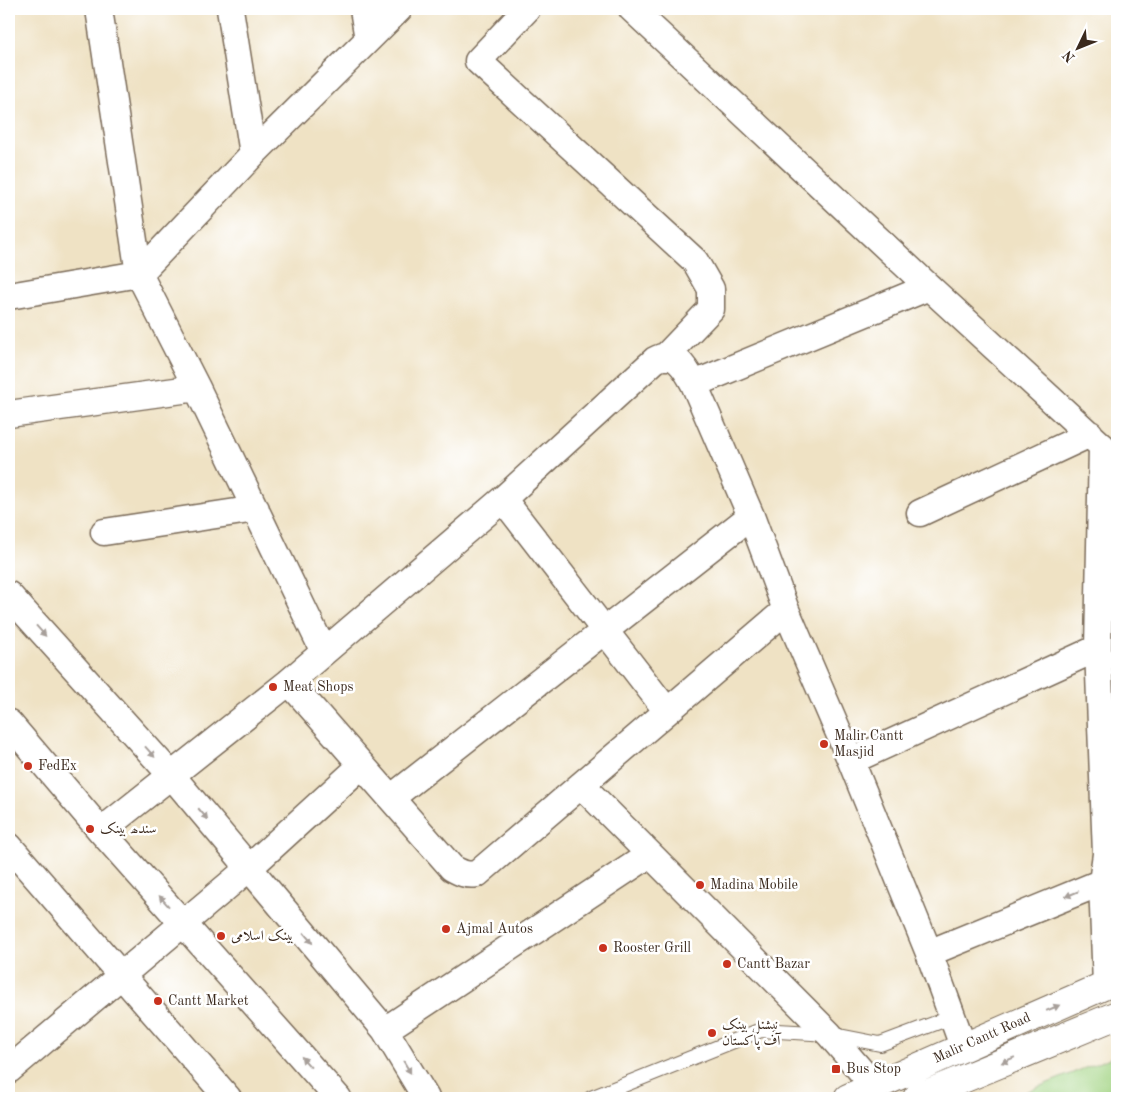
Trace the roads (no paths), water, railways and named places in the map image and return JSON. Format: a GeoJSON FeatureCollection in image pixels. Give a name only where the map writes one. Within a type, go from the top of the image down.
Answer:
{"type":"FeatureCollection","features":[{"type":"Feature","properties":{"kind":"main road","name":"Malir Cantt Road"},"geometry":{"type":"LineString","coordinates":[[848,1098],[1112,982]]}},
{"type":"Feature","properties":{"kind":"main road"},"geometry":{"type":"LineString","coordinates":[[917,1098],[1117,1015]]}},
{"type":"Feature","properties":{"kind":"street"},"geometry":{"type":"LineString","coordinates":[[99,9],[139,274],[197,388],[324,652]]}},
{"type":"Feature","properties":{"kind":"street"},"geometry":{"type":"LineString","coordinates":[[230,9],[253,154]]}},
{"type":"Feature","properties":{"kind":"street"},"geometry":{"type":"LineString","coordinates":[[362,9],[368,39]]}},
{"type":"Feature","properties":{"kind":"street"},"geometry":{"type":"LineString","coordinates":[[9,296],[139,274],[253,154],[399,9]]}},
{"type":"Feature","properties":{"kind":"street"},"geometry":{"type":"LineString","coordinates":[[101,831],[289,682],[503,499],[651,364],[665,356],[711,309],[712,289],[695,261],[478,61],[527,9]]}},
{"type":"Feature","properties":{"kind":"street"},"geometry":{"type":"LineString","coordinates":[[632,9],[1103,447],[1098,648],[1111,869],[1112,982]]}},
{"type":"Feature","properties":{"kind":"street"},"geometry":{"type":"LineString","coordinates":[[694,384],[929,287]]}},
{"type":"Feature","properties":{"kind":"street"},"geometry":{"type":"LineString","coordinates":[[665,356],[676,358],[682,363],[694,384],[751,516],[786,610],[851,761],[929,953],[963,1046]]}},
{"type":"Feature","properties":{"kind":"street"},"geometry":{"type":"LineString","coordinates":[[9,414],[197,388]]}},
{"type":"Feature","properties":{"kind":"street"},"geometry":{"type":"LineString","coordinates":[[920,513],[1103,447]]}},
{"type":"Feature","properties":{"kind":"street"},"geometry":{"type":"LineString","coordinates":[[503,499],[667,711]]}},
{"type":"Feature","properties":{"kind":"street"},"geometry":{"type":"LineString","coordinates":[[104,532],[256,509]]}},
{"type":"Feature","properties":{"kind":"street"},"geometry":{"type":"LineString","coordinates":[[391,798],[751,516]]}},
{"type":"Feature","properties":{"kind":"street"},"geometry":{"type":"LineString","coordinates":[[9,595],[172,776],[385,1030],[426,1098]]}},
{"type":"Feature","properties":{"kind":"street"},"geometry":{"type":"LineString","coordinates":[[289,682],[452,868],[460,873],[477,874],[786,610]]}},
{"type":"Feature","properties":{"kind":"street"},"geometry":{"type":"LineString","coordinates":[[851,761],[1098,648]]}},
{"type":"Feature","properties":{"kind":"street"},"geometry":{"type":"LineString","coordinates":[[9,723],[101,831],[338,1098]]}},
{"type":"Feature","properties":{"kind":"street"},"geometry":{"type":"LineString","coordinates":[[9,1070],[249,868],[362,765]]}},
{"type":"Feature","properties":{"kind":"street"},"geometry":{"type":"LineString","coordinates":[[581,785],[829,1034],[875,1087]]}},
{"type":"Feature","properties":{"kind":"street"},"geometry":{"type":"LineString","coordinates":[[9,846],[228,1098]]}},
{"type":"Feature","properties":{"kind":"street"},"geometry":{"type":"LineString","coordinates":[[385,1030],[649,855]]}},
{"type":"Feature","properties":{"kind":"street"},"geometry":{"type":"LineString","coordinates":[[929,953],[1111,869]]}},
{"type":"Feature","properties":{"kind":"lane"},"geometry":{"type":"LineString","coordinates":[[591,1098],[761,1030],[829,1034],[880,1044],[952,1017]]}},
{"type":"Feature","properties":{"kind":"place","name":"Meat Shops"},"geometry":{"type":"Point","coordinates":[273,687]}},
{"type":"Feature","properties":{"kind":"place","name":"Malir Cantt Masjid"},"geometry":{"type":"Point","coordinates":[824,744]}},
{"type":"Feature","properties":{"kind":"place","name":"FedEx"},"geometry":{"type":"Point","coordinates":[28,766]}},
{"type":"Feature","properties":{"kind":"place","name":"سندھ بینک"},"geometry":{"type":"Point","coordinates":[90,829]}},
{"type":"Feature","properties":{"kind":"place","name":"Madina Mobile"},"geometry":{"type":"Point","coordinates":[700,885]}},
{"type":"Feature","properties":{"kind":"place","name":"Ajmal Autos"},"geometry":{"type":"Point","coordinates":[446,929]}},
{"type":"Feature","properties":{"kind":"place","name":"بینک اسلامی"},"geometry":{"type":"Point","coordinates":[221,936]}},
{"type":"Feature","properties":{"kind":"place","name":"Rooster Grill"},"geometry":{"type":"Point","coordinates":[603,948]}},
{"type":"Feature","properties":{"kind":"place","name":"Cantt Bazar"},"geometry":{"type":"Point","coordinates":[727,964]}},
{"type":"Feature","properties":{"kind":"place","name":"Cantt Market"},"geometry":{"type":"Point","coordinates":[158,1001]}},
{"type":"Feature","properties":{"kind":"place","name":"نیشنل بینک آف پاکستان"},"geometry":{"type":"Point","coordinates":[712,1033]}},
{"type":"Feature","properties":{"kind":"place","name":"Bus Stop"},"geometry":{"type":"Point","coordinates":[836,1069]}}]}
